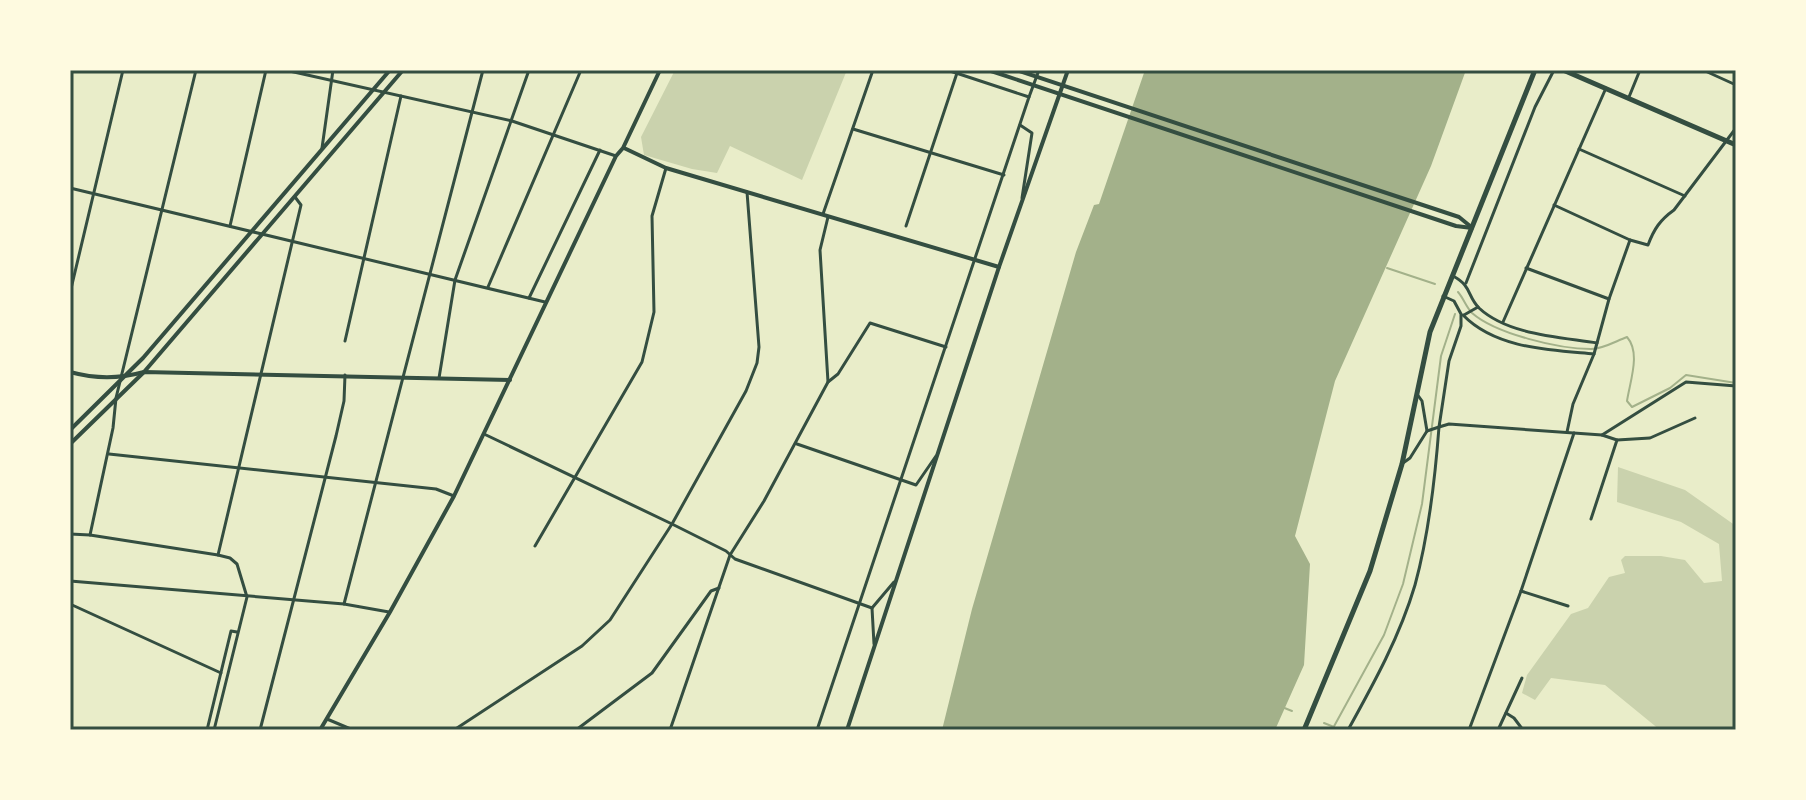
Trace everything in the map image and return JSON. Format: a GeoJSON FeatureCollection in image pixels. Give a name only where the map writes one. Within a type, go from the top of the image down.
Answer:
{"type":"FeatureCollection","features":[{"type":"Feature","properties":{"kind":"main road"},"geometry":{"type":"LineString","coordinates":[[1304,730],[1370,571],[1402,464],[1430,332],[1535,70]]}},
{"type":"Feature","properties":{"kind":"main road"},"geometry":{"type":"LineString","coordinates":[[1563,70],[1736,145]]}},
{"type":"Feature","properties":{"kind":"street"},"geometry":{"type":"LineString","coordinates":[[70,293],[123,70]]}},
{"type":"Feature","properties":{"kind":"street"},"geometry":{"type":"LineString","coordinates":[[90,535],[116,398],[196,70]]}},
{"type":"Feature","properties":{"kind":"street"},"geometry":{"type":"LineString","coordinates":[[230,226],[266,70]]}},
{"type":"Feature","properties":{"kind":"street"},"geometry":{"type":"LineString","coordinates":[[285,70],[512,121],[616,156]]}},
{"type":"Feature","properties":{"kind":"street"},"geometry":{"type":"LineString","coordinates":[[321,152],[333,70]]}},
{"type":"Feature","properties":{"kind":"street"},"geometry":{"type":"LineString","coordinates":[[70,430],[143,358],[390,70]]}},
{"type":"Feature","properties":{"kind":"street"},"geometry":{"type":"LineString","coordinates":[[70,444],[144,372],[403,70]]}},
{"type":"Feature","properties":{"kind":"street"},"geometry":{"type":"LineString","coordinates":[[344,604],[483,70]]}},
{"type":"Feature","properties":{"kind":"street"},"geometry":{"type":"LineString","coordinates":[[439,378],[455,280],[529,70]]}},
{"type":"Feature","properties":{"kind":"street"},"geometry":{"type":"LineString","coordinates":[[488,288],[581,70]]}},
{"type":"Feature","properties":{"kind":"street"},"geometry":{"type":"LineString","coordinates":[[320,730],[454,496],[660,70]]}},
{"type":"Feature","properties":{"kind":"street"},"geometry":{"type":"LineString","coordinates":[[828,382],[820,250],[825,216],[873,70]]}},
{"type":"Feature","properties":{"kind":"street"},"geometry":{"type":"LineString","coordinates":[[947,70],[1029,97]]}},
{"type":"Feature","properties":{"kind":"street"},"geometry":{"type":"LineString","coordinates":[[988,70],[1456,226],[1473,228]]}},
{"type":"Feature","properties":{"kind":"street"},"geometry":{"type":"LineString","coordinates":[[1016,70],[1459,217],[1473,228]]}},
{"type":"Feature","properties":{"kind":"street"},"geometry":{"type":"LineString","coordinates":[[817,730],[1039,70]]}},
{"type":"Feature","properties":{"kind":"street"},"geometry":{"type":"LineString","coordinates":[[847,730],[999,267],[1068,70]]}},
{"type":"Feature","properties":{"kind":"street"},"geometry":{"type":"LineString","coordinates":[[1466,283],[1535,107],[1554,70]]}},
{"type":"Feature","properties":{"kind":"street"},"geometry":{"type":"LineString","coordinates":[[1629,97],[1640,70]]}},
{"type":"Feature","properties":{"kind":"street"},"geometry":{"type":"LineString","coordinates":[[1703,70],[1736,85]]}},
{"type":"Feature","properties":{"kind":"street"},"geometry":{"type":"LineString","coordinates":[[906,226],[957,73]]}},
{"type":"Feature","properties":{"kind":"street"},"geometry":{"type":"LineString","coordinates":[[1503,322],[1606,88]]}},
{"type":"Feature","properties":{"kind":"street"},"geometry":{"type":"LineString","coordinates":[[345,341],[401,96]]}},
{"type":"Feature","properties":{"kind":"street"},"geometry":{"type":"LineString","coordinates":[[1020,125],[1032,133],[1022,208]]}},
{"type":"Feature","properties":{"kind":"street"},"geometry":{"type":"LineString","coordinates":[[1554,205],[1630,240],[1648,245],[1662,218],[1685,196],[1736,128]]}},
{"type":"Feature","properties":{"kind":"street"},"geometry":{"type":"LineString","coordinates":[[853,129],[1004,175]]}},
{"type":"Feature","properties":{"kind":"street"},"geometry":{"type":"LineString","coordinates":[[623,148],[666,168],[999,267]]}},
{"type":"Feature","properties":{"kind":"street"},"geometry":{"type":"LineString","coordinates":[[1579,149],[1685,196]]}},
{"type":"Feature","properties":{"kind":"street"},"geometry":{"type":"LineString","coordinates":[[529,298],[600,150]]}},
{"type":"Feature","properties":{"kind":"street"},"geometry":{"type":"LineString","coordinates":[[535,546],[642,362],[654,312],[652,216],[666,168]]}},
{"type":"Feature","properties":{"kind":"street"},"geometry":{"type":"LineString","coordinates":[[70,188],[546,303]]}},
{"type":"Feature","properties":{"kind":"street"},"geometry":{"type":"LineString","coordinates":[[454,730],[582,646],[610,620],[672,524],[746,391],[757,363],[759,347],[747,192]]}},
{"type":"Feature","properties":{"kind":"street"},"geometry":{"type":"LineString","coordinates":[[218,555],[301,205],[295,197]]}},
{"type":"Feature","properties":{"kind":"street"},"geometry":{"type":"LineString","coordinates":[[1567,432],[1573,404],[1596,348],[1630,240]]}},
{"type":"Feature","properties":{"kind":"street"},"geometry":{"type":"LineString","coordinates":[[1526,268],[1609,299]]}},
{"type":"Feature","properties":{"kind":"street"},"geometry":{"type":"LineString","coordinates":[[1452,275],[1466,283],[1476,308],[1503,322],[1596,348]]}},
{"type":"Feature","properties":{"kind":"street"},"geometry":{"type":"LineString","coordinates":[[1443,296],[1454,301],[1472,323],[1508,342],[1538,348],[1596,348]]}},
{"type":"Feature","properties":{"kind":"street"},"geometry":{"type":"LineString","coordinates":[[1463,314],[1476,308]]}},
{"type":"Feature","properties":{"kind":"street"},"geometry":{"type":"LineString","coordinates":[[1348,730],[1387,658],[1415,585],[1429,518],[1438,427],[1449,361],[1463,314]]}},
{"type":"Feature","properties":{"kind":"street"},"geometry":{"type":"LineString","coordinates":[[670,730],[730,555],[828,382],[838,374],[870,323],[947,347]]}},
{"type":"Feature","properties":{"kind":"street"},"geometry":{"type":"LineString","coordinates":[[70,372],[92,378],[122,378],[144,372],[510,380]]}},
{"type":"Feature","properties":{"kind":"street"},"geometry":{"type":"LineString","coordinates":[[260,730],[326,477],[344,401],[345,375]]}},
{"type":"Feature","properties":{"kind":"street"},"geometry":{"type":"LineString","coordinates":[[1602,435],[1686,382],[1736,386]]}},
{"type":"Feature","properties":{"kind":"street"},"geometry":{"type":"LineString","coordinates":[[1417,393],[1422,401],[1428,431]]}},
{"type":"Feature","properties":{"kind":"street"},"geometry":{"type":"LineString","coordinates":[[1402,464],[1410,458],[1428,431],[1449,424],[1602,435],[1617,440],[1650,438],[1695,418]]}},
{"type":"Feature","properties":{"kind":"street"},"geometry":{"type":"LineString","coordinates":[[1469,730],[1521,591],[1574,433]]}},
{"type":"Feature","properties":{"kind":"street"},"geometry":{"type":"LineString","coordinates":[[484,434],[672,524],[735,559],[872,608]]}},
{"type":"Feature","properties":{"kind":"street"},"geometry":{"type":"LineString","coordinates":[[1591,519],[1611,467],[1617,440]]}},
{"type":"Feature","properties":{"kind":"street"},"geometry":{"type":"LineString","coordinates":[[796,443],[916,485],[942,446]]}},
{"type":"Feature","properties":{"kind":"street"},"geometry":{"type":"LineString","coordinates":[[108,453],[436,489],[454,496]]}},
{"type":"Feature","properties":{"kind":"street"},"geometry":{"type":"LineString","coordinates":[[70,534],[218,555],[230,558],[237,564],[247,597],[214,730]]}},
{"type":"Feature","properties":{"kind":"street"},"geometry":{"type":"LineString","coordinates":[[875,647],[872,608],[900,575]]}},
{"type":"Feature","properties":{"kind":"street"},"geometry":{"type":"LineString","coordinates":[[70,581],[344,604],[390,612]]}},
{"type":"Feature","properties":{"kind":"street"},"geometry":{"type":"LineString","coordinates":[[576,730],[652,673],[711,591],[719,588]]}},
{"type":"Feature","properties":{"kind":"street"},"geometry":{"type":"LineString","coordinates":[[1521,591],[1568,606]]}},
{"type":"Feature","properties":{"kind":"street"},"geometry":{"type":"LineString","coordinates":[[70,604],[221,673]]}},
{"type":"Feature","properties":{"kind":"street"},"geometry":{"type":"LineString","coordinates":[[207,730],[231,631],[239,632]]}},
{"type":"Feature","properties":{"kind":"street"},"geometry":{"type":"LineString","coordinates":[[1498,730],[1522,678]]}},
{"type":"Feature","properties":{"kind":"street"},"geometry":{"type":"LineString","coordinates":[[1506,713],[1523,730]]}},
{"type":"Feature","properties":{"kind":"street"},"geometry":{"type":"LineString","coordinates":[[327,719],[353,730]]}},
{"type":"Feature","properties":{"kind":"shaded area"},"geometry":{"type":"Polygon","coordinates":[[[675,70],[847,70],[802,180],[730,146],[717,173],[644,155],[641,137],[675,70]]]}},
{"type":"Feature","properties":{"kind":"shaded area"},"geometry":{"type":"Polygon","coordinates":[[[1145,70],[1466,70],[1431,166],[1335,381],[1295,536],[1310,564],[1304,665],[1275,730],[942,730],[972,609],[1076,252],[1094,205],[1099,204],[1145,70]]]}},
{"type":"Feature","properties":{"kind":"shaded area"},"geometry":{"type":"Polygon","coordinates":[[[1618,467],[1685,490],[1736,526],[1736,730],[1660,730],[1605,685],[1551,678],[1535,700],[1522,693],[1527,675],[1571,614],[1588,608],[1609,577],[1625,573],[1621,560],[1625,556],[1685,560],[1704,583],[1722,581],[1719,544],[1681,522],[1617,502],[1618,467]]]}},
{"type":"Feature","properties":{"kind":"waterway"},"geometry":{"type":"LineString","coordinates":[[1387,268],[1435,284]]}},
{"type":"Feature","properties":{"kind":"waterway"},"geometry":{"type":"LineString","coordinates":[[1458,292],[1470,311],[1483,321],[1528,339],[1591,349],[1627,337],[1634,359],[1627,401],[1632,407],[1670,388],[1686,375],[1736,383]]}},
{"type":"Feature","properties":{"kind":"waterway"},"geometry":{"type":"LineString","coordinates":[[1332,730],[1384,635],[1403,584],[1422,504],[1441,356],[1455,314]]}},
{"type":"Feature","properties":{"kind":"waterway"},"geometry":{"type":"LineString","coordinates":[[1282,707],[1292,711]]}},
{"type":"Feature","properties":{"kind":"waterway"},"geometry":{"type":"LineString","coordinates":[[1324,723],[1334,727]]}}]}
